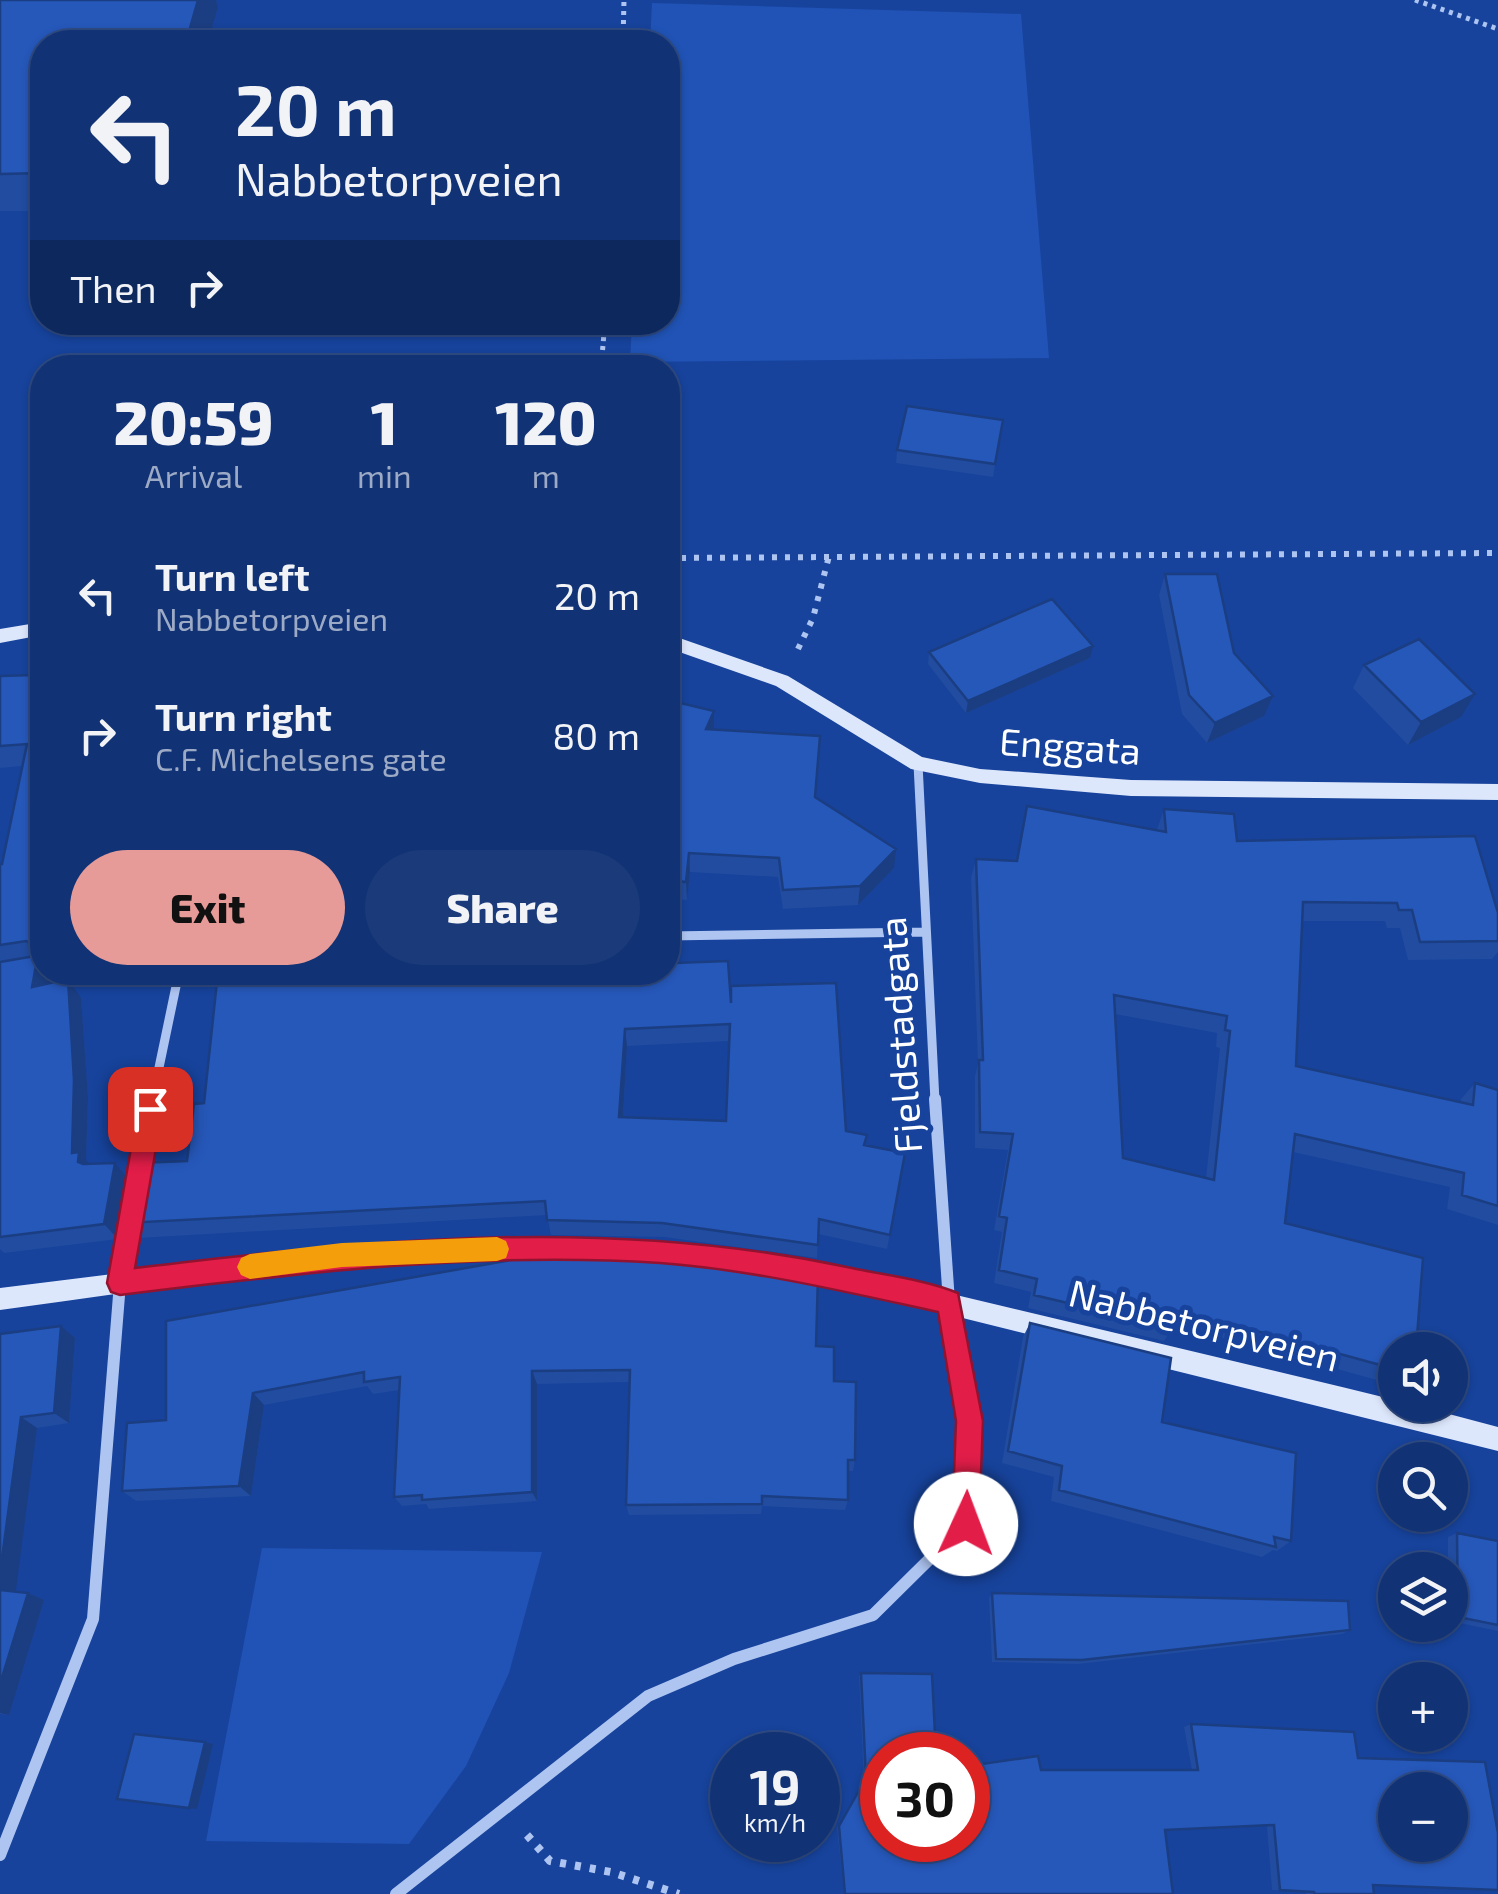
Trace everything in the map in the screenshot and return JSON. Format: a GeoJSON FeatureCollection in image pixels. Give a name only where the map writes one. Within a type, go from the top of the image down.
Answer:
{"type":"FeatureCollection","features":[{"type":"Feature","properties":{"kind":"main road"},"geometry":{"type":"LineString","coordinates":[[0,636],[30,631]]}},
{"type":"Feature","properties":{"kind":"main road","name":"Enggata"},"geometry":{"type":"LineString","coordinates":[[680,644],[782,681],[918,764],[980,776],[1131,788],[1498,792]]}},
{"type":"Feature","properties":{"kind":"main road","name":"Nabbetorpveien"},"geometry":{"type":"LineString","coordinates":[[0,1298],[342,1255],[512,1249],[660,1251],[775,1264],[949,1302],[1498,1439]]}},
{"type":"Feature","properties":{"kind":"street","name":"Fjeldstadgata"},"geometry":{"type":"LineString","coordinates":[[918,764],[924,932],[949,1302]]}},
{"type":"Feature","properties":{"kind":"street"},"geometry":{"type":"LineString","coordinates":[[680,936],[924,932]]}},
{"type":"Feature","properties":{"kind":"street"},"geometry":{"type":"LineString","coordinates":[[0,1855],[93,1618],[120,1283],[136,1178],[176,985]]}},
{"type":"Feature","properties":{"kind":"street"},"geometry":{"type":"LineString","coordinates":[[396,1894],[648,1696],[734,1659],[873,1615],[966,1524],[969,1421],[949,1302]]}},
{"type":"Feature","properties":{"kind":"path"},"geometry":{"type":"LineString","coordinates":[[623,30],[624,0]]}},
{"type":"Feature","properties":{"kind":"path"},"geometry":{"type":"LineString","coordinates":[[1415,0],[1498,29]]}},
{"type":"Feature","properties":{"kind":"path"},"geometry":{"type":"LineString","coordinates":[[680,558],[1498,553]]}},
{"type":"Feature","properties":{"kind":"path"},"geometry":{"type":"LineString","coordinates":[[782,681],[813,618],[829,556]]}},
{"type":"Feature","properties":{"kind":"path"},"geometry":{"type":"LineString","coordinates":[[505,1808],[550,1862],[611,1872],[679,1894]]}},
{"type":"Feature","properties":{"kind":"shaded area"},"geometry":{"type":"Polygon","coordinates":[[[652,3],[1021,14],[1049,358],[680,362],[680,355],[630,355],[631,335],[680,335],[680,30],[651,30],[652,3]]]}},
{"type":"Feature","properties":{"kind":"shaded area"},"geometry":{"type":"Polygon","coordinates":[[[262,1548],[542,1552],[509,1673],[466,1766],[409,1844],[206,1841],[262,1548]]]}},
{"type":"Feature","properties":{"kind":"building"},"geometry":{"type":"Polygon","coordinates":[[[0,0],[198,0],[189,30],[30,30],[30,173],[0,174],[0,0]]]}},
{"type":"Feature","properties":{"kind":"building"},"geometry":{"type":"Polygon","coordinates":[[[907,406],[1003,420],[995,464],[897,450],[907,406]]]}},
{"type":"Feature","properties":{"kind":"building"},"geometry":{"type":"Polygon","coordinates":[[[1165,574],[1217,574],[1234,653],[1273,696],[1215,723],[1189,695],[1165,574]]]}},
{"type":"Feature","properties":{"kind":"building"},"geometry":{"type":"Polygon","coordinates":[[[1052,599],[1093,646],[968,701],[929,652],[1052,599]]]}},
{"type":"Feature","properties":{"kind":"building"},"geometry":{"type":"Polygon","coordinates":[[[1419,639],[1475,694],[1421,722],[1364,665],[1419,639]]]}},
{"type":"Feature","properties":{"kind":"building"},"geometry":{"type":"Polygon","coordinates":[[[30,675],[30,943],[0,945],[0,864],[27,744],[0,746],[0,676],[30,675]]]}},
{"type":"Feature","properties":{"kind":"building"},"geometry":{"type":"Polygon","coordinates":[[[680,703],[714,711],[706,729],[820,736],[815,797],[896,849],[860,886],[783,890],[779,858],[689,853],[686,882],[680,881],[680,703]]]}},
{"type":"Feature","properties":{"kind":"building"},"geometry":{"type":"Polygon","coordinates":[[[1027,806],[1166,832],[1164,809],[1234,814],[1237,841],[1475,836],[1498,913],[1498,941],[1420,942],[1412,910],[1399,910],[1397,903],[1303,902],[1296,1066],[1473,1105],[1475,1083],[1498,1090],[1498,1206],[1462,1195],[1464,1173],[1295,1134],[1285,1223],[1423,1258],[1417,1332],[1378,1332],[1378,1364],[1238,1326],[1175,1314],[1173,1328],[1034,1295],[1037,1279],[999,1270],[1007,1218],[999,1216],[1013,1134],[980,1132],[979,1060],[983,1060],[976,859],[1017,861],[1027,806]],[[1114,995],[1123,1158],[1214,1180],[1230,1031],[1225,1030],[1227,1016],[1114,995]]]}},
{"type":"Feature","properties":{"kind":"building"},"geometry":{"type":"Polygon","coordinates":[[[29,957],[32,987],[68,985],[74,1080],[72,1153],[79,1152],[78,1162],[83,1164],[115,1163],[104,1224],[0,1237],[0,962],[29,957]]]}},
{"type":"Feature","properties":{"kind":"building"},"geometry":{"type":"Polygon","coordinates":[[[728,961],[731,1003],[731,986],[836,983],[846,1131],[867,1135],[864,1145],[905,1153],[890,1235],[819,1219],[818,1245],[662,1223],[547,1220],[545,1201],[125,1223],[136,1163],[187,1161],[194,1104],[204,1103],[217,985],[680,985],[680,963],[728,961]],[[730,1024],[625,1029],[619,1117],[726,1121],[730,1024]]]}},
{"type":"Feature","properties":{"kind":"building"},"geometry":{"type":"Polygon","coordinates":[[[550,1247],[652,1252],[818,1275],[816,1346],[834,1347],[834,1381],[856,1382],[855,1460],[848,1460],[848,1500],[762,1496],[762,1504],[626,1505],[630,1370],[532,1371],[532,1492],[422,1500],[422,1495],[394,1497],[400,1377],[364,1382],[364,1372],[253,1393],[239,1486],[122,1491],[127,1423],[166,1420],[166,1321],[551,1253],[550,1247]]]}},
{"type":"Feature","properties":{"kind":"building"},"geometry":{"type":"Polygon","coordinates":[[[1030,1323],[1171,1358],[1162,1422],[1296,1453],[1291,1541],[1274,1537],[1276,1547],[1059,1490],[1062,1466],[1008,1451],[1030,1323]]]}},
{"type":"Feature","properties":{"kind":"building"},"geometry":{"type":"Polygon","coordinates":[[[61,1326],[54,1413],[21,1417],[0,1573],[0,1334],[61,1326]]]}},
{"type":"Feature","properties":{"kind":"building"},"geometry":{"type":"Polygon","coordinates":[[[1457,1533],[1498,1541],[1498,1625],[1468,1619],[1468,1552],[1457,1552],[1457,1533]]]}},
{"type":"Feature","properties":{"kind":"building"},"geometry":{"type":"Polygon","coordinates":[[[0,1590],[28,1593],[0,1684],[0,1590]]]}},
{"type":"Feature","properties":{"kind":"building"},"geometry":{"type":"Polygon","coordinates":[[[992,1593],[1348,1601],[1350,1630],[1082,1660],[996,1659],[992,1593]]]}},
{"type":"Feature","properties":{"kind":"building"},"geometry":{"type":"Polygon","coordinates":[[[861,1673],[932,1674],[935,1732],[864,1732],[861,1673]]]}},
{"type":"Feature","properties":{"kind":"building"},"geometry":{"type":"Polygon","coordinates":[[[1191,1724],[1354,1732],[1358,1758],[1485,1762],[1498,1833],[1498,1890],[1373,1885],[1374,1894],[1280,1890],[1274,1825],[1165,1830],[1173,1894],[845,1894],[840,1824],[860,1789],[860,1862],[990,1862],[990,1763],[1038,1756],[1041,1770],[1198,1770],[1191,1724]]]}},
{"type":"Feature","properties":{"kind":"building"},"geometry":{"type":"Polygon","coordinates":[[[134,1734],[205,1742],[189,1808],[117,1799],[134,1734]]]}},
{"type":"Feature","properties":{"kind":"slow traffic"},"geometry":{"type":"LineString","coordinates":[[250,1267],[342,1255],[497,1249]]}},
{"type":"Feature","properties":{"kind":"route"},"geometry":{"type":"LineString","coordinates":[[150,1109],[120,1283],[342,1255],[512,1249],[660,1251],[775,1264],[949,1302],[969,1421],[966,1524]]}}]}
